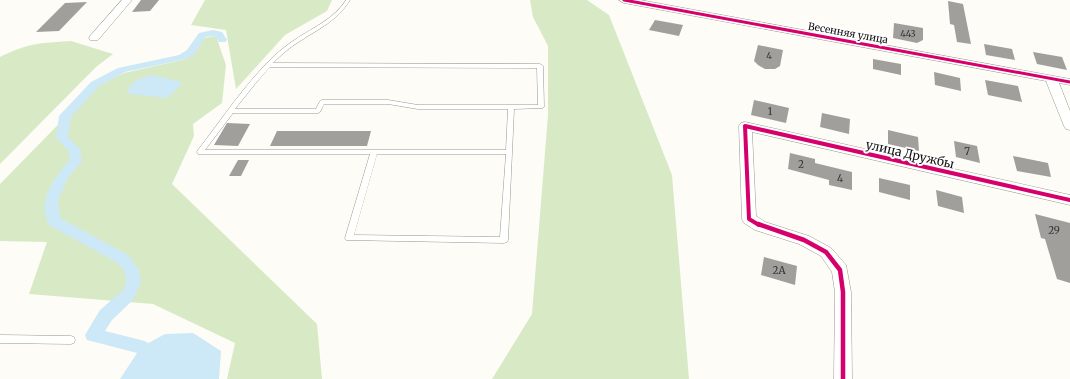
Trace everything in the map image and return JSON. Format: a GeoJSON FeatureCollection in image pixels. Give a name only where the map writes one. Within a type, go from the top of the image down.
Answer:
{"type":"FeatureCollection","features":[{"type":"Feature","properties":{"kind":"street"},"geometry":{"type":"LineString","coordinates":[[94,38],[127,0]]}},
{"type":"Feature","properties":{"kind":"street","name":"Весенняя улица"},"geometry":{"type":"LineString","coordinates":[[624,0],[1070,82]]}},
{"type":"Feature","properties":{"kind":"street"},"geometry":{"type":"LineString","coordinates":[[1051,78],[1070,126]]}},
{"type":"Feature","properties":{"kind":"street","name":"улица Дружбы"},"geometry":{"type":"LineString","coordinates":[[843,379],[843,292],[840,270],[826,252],[804,240],[760,226],[749,219],[745,126],[1070,200]]}},
{"type":"Feature","properties":{"kind":"lane"},"geometry":{"type":"LineString","coordinates":[[348,0],[345,7],[335,17],[289,46],[268,65],[200,152],[509,152]]}},
{"type":"Feature","properties":{"kind":"lane"},"geometry":{"type":"LineString","coordinates":[[232,112],[318,111],[322,102],[388,102],[418,107],[541,107],[540,66],[268,65]]}},
{"type":"Feature","properties":{"kind":"lane"},"geometry":{"type":"LineString","coordinates":[[374,153],[349,238],[504,240],[511,107]]}},
{"type":"Feature","properties":{"kind":"lane"},"geometry":{"type":"LineString","coordinates":[[0,339],[71,340]]}},
{"type":"Feature","properties":{"kind":"green space"},"geometry":{"type":"Polygon","coordinates":[[[205,0],[332,0],[327,11],[285,35],[236,89],[226,30],[191,25],[205,0]]]}},
{"type":"Feature","properties":{"kind":"green space"},"geometry":{"type":"Polygon","coordinates":[[[530,0],[587,0],[609,15],[672,175],[689,379],[492,379],[532,314],[548,115],[548,46],[533,17],[530,0]]]}},
{"type":"Feature","properties":{"kind":"green space"},"geometry":{"type":"Polygon","coordinates":[[[216,36],[226,65],[222,103],[193,124],[194,136],[172,184],[317,324],[322,379],[227,379],[235,343],[153,304],[29,294],[47,242],[0,241],[0,184],[96,86],[124,73],[186,59],[203,38],[216,36]]]}},
{"type":"Feature","properties":{"kind":"green space"},"geometry":{"type":"Polygon","coordinates":[[[71,41],[113,54],[96,67],[0,164],[0,57],[34,44],[71,41]]]}},
{"type":"Feature","properties":{"kind":"water"},"geometry":{"type":"Polygon","coordinates":[[[151,75],[179,81],[182,84],[167,98],[131,94],[126,92],[135,81],[151,75]]]}},
{"type":"Feature","properties":{"kind":"water"},"geometry":{"type":"Polygon","coordinates":[[[193,333],[221,351],[219,379],[120,379],[141,347],[165,334],[193,333]]]}},
{"type":"Feature","properties":{"kind":"building"},"geometry":{"type":"Polygon","coordinates":[[[141,0],[159,0],[150,11],[132,12],[141,0]]]}},
{"type":"Feature","properties":{"kind":"building"},"geometry":{"type":"Polygon","coordinates":[[[948,1],[963,4],[971,44],[957,42],[954,25],[950,24],[948,1]]]}},
{"type":"Feature","properties":{"kind":"building"},"geometry":{"type":"Polygon","coordinates":[[[87,2],[59,31],[36,32],[65,3],[87,2]]]}},
{"type":"Feature","properties":{"kind":"building"},"geometry":{"type":"Polygon","coordinates":[[[655,20],[683,25],[679,36],[649,30],[655,20]]]}},
{"type":"Feature","properties":{"kind":"building"},"geometry":{"type":"Polygon","coordinates":[[[894,23],[923,28],[923,40],[917,43],[893,38],[894,23]]]}},
{"type":"Feature","properties":{"kind":"building"},"geometry":{"type":"Polygon","coordinates":[[[984,44],[1012,49],[1015,60],[986,55],[984,44]]]}},
{"type":"Feature","properties":{"kind":"building"},"geometry":{"type":"Polygon","coordinates":[[[758,45],[783,50],[780,66],[775,69],[765,69],[758,65],[754,61],[758,45]]]}},
{"type":"Feature","properties":{"kind":"building"},"geometry":{"type":"Polygon","coordinates":[[[1033,52],[1062,57],[1067,70],[1037,64],[1033,52]]]}},
{"type":"Feature","properties":{"kind":"building"},"geometry":{"type":"Polygon","coordinates":[[[873,59],[901,64],[901,75],[873,69],[873,59]]]}},
{"type":"Feature","properties":{"kind":"building"},"geometry":{"type":"Polygon","coordinates":[[[934,72],[960,78],[961,91],[935,85],[934,72]]]}},
{"type":"Feature","properties":{"kind":"building"},"geometry":{"type":"Polygon","coordinates":[[[985,80],[1018,86],[1022,102],[988,95],[985,80]]]}},
{"type":"Feature","properties":{"kind":"building"},"geometry":{"type":"Polygon","coordinates":[[[754,100],[789,108],[786,123],[751,115],[754,100]]]}},
{"type":"Feature","properties":{"kind":"building"},"geometry":{"type":"Polygon","coordinates":[[[822,113],[850,119],[849,134],[820,127],[822,113]]]}},
{"type":"Feature","properties":{"kind":"building"},"geometry":{"type":"Polygon","coordinates":[[[227,123],[250,124],[238,146],[214,145],[227,123]]]}},
{"type":"Feature","properties":{"kind":"building"},"geometry":{"type":"Polygon","coordinates":[[[888,130],[918,137],[919,151],[888,144],[888,130]]]}},
{"type":"Feature","properties":{"kind":"building"},"geometry":{"type":"Polygon","coordinates":[[[277,131],[371,131],[367,146],[270,146],[277,131]]]}},
{"type":"Feature","properties":{"kind":"building"},"geometry":{"type":"Polygon","coordinates":[[[954,141],[977,146],[980,163],[956,157],[954,141]]]}},
{"type":"Feature","properties":{"kind":"building"},"geometry":{"type":"Polygon","coordinates":[[[790,153],[815,159],[815,163],[852,172],[852,190],[829,185],[829,180],[788,169],[790,153]]]}},
{"type":"Feature","properties":{"kind":"building"},"geometry":{"type":"Polygon","coordinates":[[[1013,156],[1048,163],[1051,177],[1017,171],[1013,156]]]}},
{"type":"Feature","properties":{"kind":"building"},"geometry":{"type":"Polygon","coordinates":[[[238,160],[249,160],[241,176],[229,176],[238,160]]]}},
{"type":"Feature","properties":{"kind":"building"},"geometry":{"type":"Polygon","coordinates":[[[879,178],[910,185],[910,200],[879,192],[879,178]]]}},
{"type":"Feature","properties":{"kind":"building"},"geometry":{"type":"Polygon","coordinates":[[[936,190],[962,197],[964,213],[938,206],[936,190]]]}},
{"type":"Feature","properties":{"kind":"building"},"geometry":{"type":"Polygon","coordinates":[[[1035,214],[1070,223],[1070,283],[1057,279],[1045,239],[1041,238],[1035,214]]]}},
{"type":"Feature","properties":{"kind":"building"},"geometry":{"type":"Polygon","coordinates":[[[764,257],[797,266],[795,285],[761,275],[764,257]]]}},
{"type":"Feature","properties":{"kind":"waterway"},"geometry":{"type":"LineString","coordinates":[[141,347],[93,335],[106,315],[128,295],[134,283],[132,270],[123,259],[54,221],[51,200],[63,176],[76,161],[74,149],[62,138],[65,116],[95,84],[122,70],[182,57],[191,52],[202,35],[213,33],[219,34],[222,40]]}},
{"type":"Feature","properties":{"kind":"cycle path"},"geometry":{"type":"LineString","coordinates":[[624,0],[1070,82]]}},
{"type":"Feature","properties":{"kind":"cycle path"},"geometry":{"type":"LineString","coordinates":[[843,379],[843,292],[840,270],[826,252],[804,240],[760,226],[749,219],[745,126],[1070,200]]}}]}
